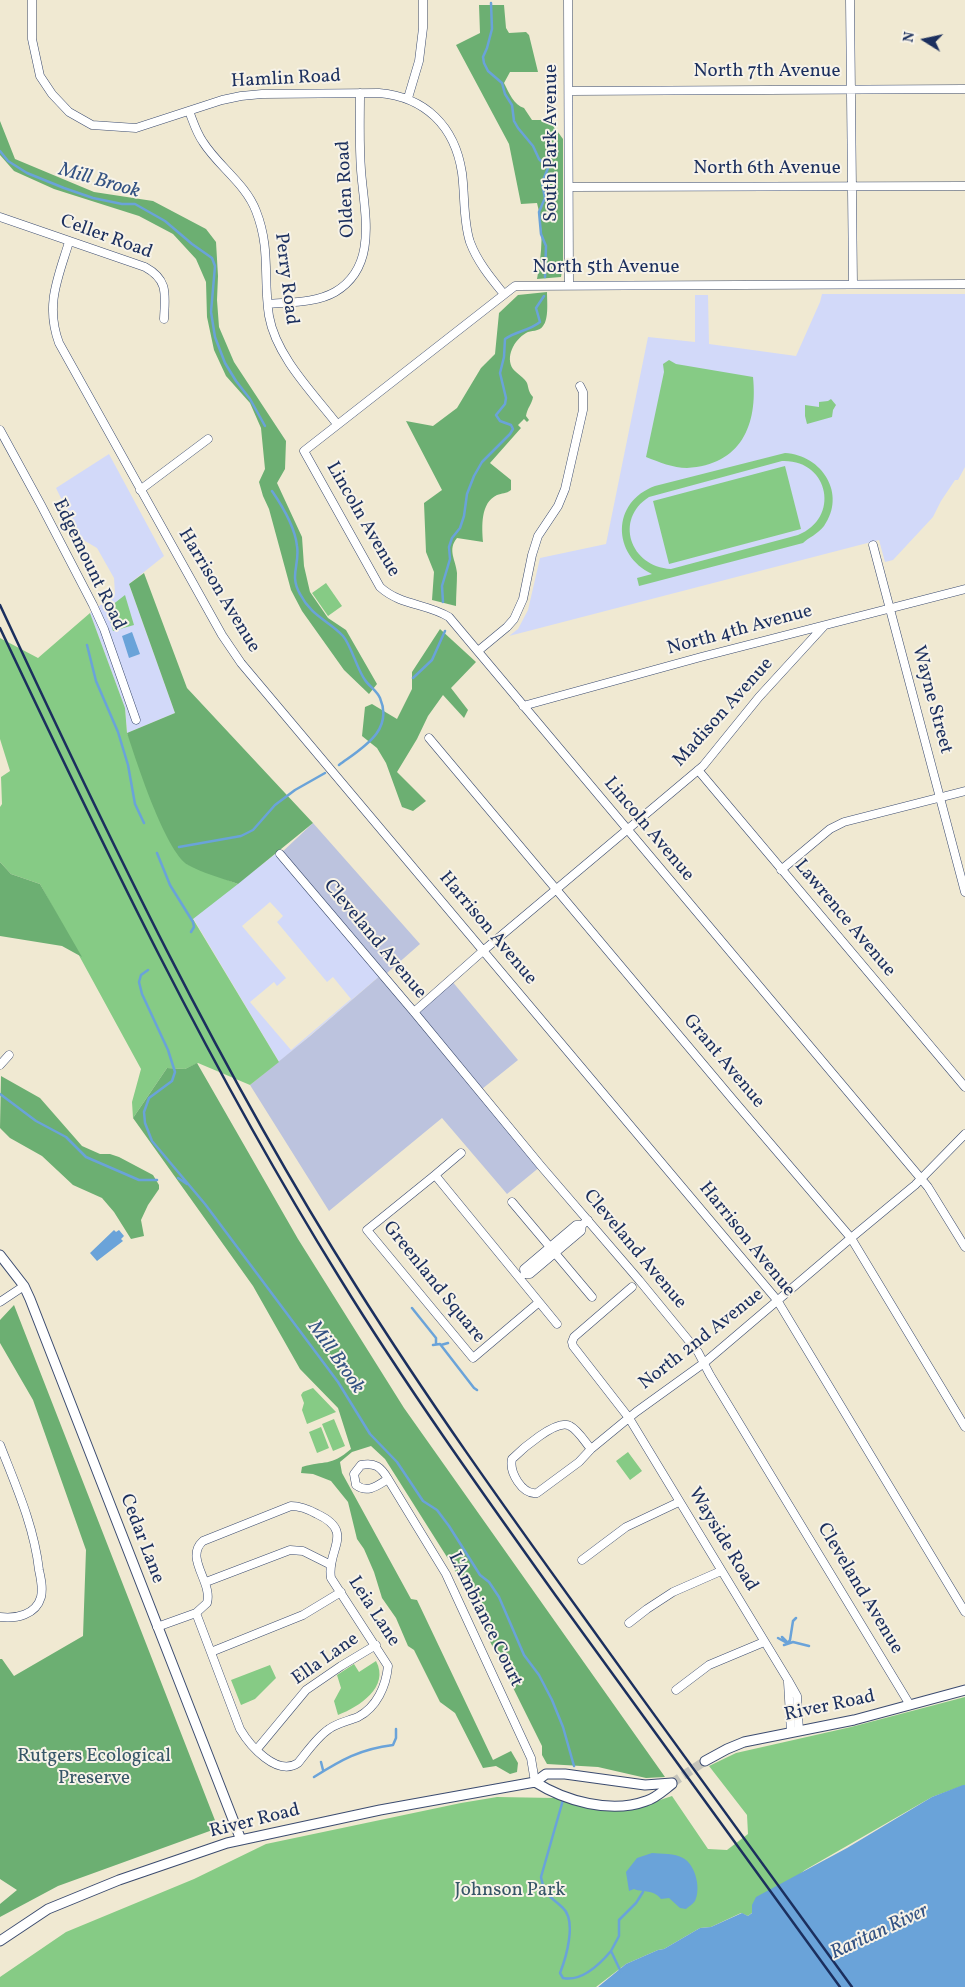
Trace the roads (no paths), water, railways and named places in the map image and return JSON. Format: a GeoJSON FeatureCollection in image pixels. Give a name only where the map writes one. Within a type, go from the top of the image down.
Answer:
{"type":"FeatureCollection","features":[{"type":"Feature","properties":{"kind":"street","name":"Hamlin Road"},"geometry":{"type":"LineString","coordinates":[[32,0],[32,38],[40,76],[52,94],[69,112],[92,125],[136,128],[222,100],[241,96],[395,94],[408,98],[432,114],[450,136],[458,155],[462,172],[469,240],[480,263],[502,294]]}},
{"type":"Feature","properties":{"kind":"street"},"geometry":{"type":"LineString","coordinates":[[408,98],[419,61],[423,0]]}},
{"type":"Feature","properties":{"kind":"street","name":"South Park Avenue"},"geometry":{"type":"LineString","coordinates":[[568,0],[569,285]]}},
{"type":"Feature","properties":{"kind":"street"},"geometry":{"type":"LineString","coordinates":[[850,0],[852,284]]}},
{"type":"Feature","properties":{"kind":"street","name":"North 7th Avenue"},"geometry":{"type":"LineString","coordinates":[[569,90],[965,90]]}},
{"type":"Feature","properties":{"kind":"street","name":"Olden Road"},"geometry":{"type":"LineString","coordinates":[[268,304],[314,300],[334,293],[348,282],[360,266],[366,247],[367,230],[360,154],[360,94]]}},
{"type":"Feature","properties":{"kind":"street","name":"Perry Road"},"geometry":{"type":"LineString","coordinates":[[189,111],[203,143],[244,191],[256,209],[264,232],[267,253],[268,304],[273,330],[288,360],[337,424]]}},
{"type":"Feature","properties":{"kind":"street","name":"North 6th Avenue"},"geometry":{"type":"LineString","coordinates":[[569,187],[965,186]]}},
{"type":"Feature","properties":{"kind":"street","name":"Celler Road"},"geometry":{"type":"LineString","coordinates":[[0,217],[145,267],[160,277],[163,284],[165,294],[164,319]]}},
{"type":"Feature","properties":{"kind":"street","name":"Harrison Avenue"},"geometry":{"type":"LineString","coordinates":[[69,242],[53,294],[52,313],[59,343],[222,635],[242,663],[777,1300],[965,1612]]}},
{"type":"Feature","properties":{"kind":"street","name":"North 5th Avenue"},"geometry":{"type":"LineString","coordinates":[[304,451],[502,294],[515,286],[965,284]]}},
{"type":"Feature","properties":{"kind":"street"},"geometry":{"type":"LineString","coordinates":[[478,651],[507,627],[517,614],[524,599],[532,556],[538,536],[558,506],[565,489],[584,410],[583,392],[580,386]]}},
{"type":"Feature","properties":{"kind":"street","name":"Edgemount Road"},"geometry":{"type":"LineString","coordinates":[[0,430],[93,604],[104,629],[136,720]]}},
{"type":"Feature","properties":{"kind":"street"},"geometry":{"type":"LineString","coordinates":[[140,490],[208,439]]}},
{"type":"Feature","properties":{"kind":"street","name":"Lincoln Avenue"},"geometry":{"type":"LineString","coordinates":[[304,451],[380,588],[398,600],[438,611],[449,618],[929,1188],[965,1247]]}},
{"type":"Feature","properties":{"kind":"street","name":"Wayne Street"},"geometry":{"type":"LineString","coordinates":[[873,544],[965,892]]}},
{"type":"Feature","properties":{"kind":"street","name":"North 4th Avenue"},"geometry":{"type":"LineString","coordinates":[[524,706],[701,657],[965,589]]}},
{"type":"Feature","properties":{"kind":"street","name":"Madison Avenue"},"geometry":{"type":"LineString","coordinates":[[414,1012],[484,950],[698,770],[759,697],[824,626]]}},
{"type":"Feature","properties":{"kind":"street","name":"Grant Avenue"},"geometry":{"type":"LineString","coordinates":[[430,738],[851,1238],[965,1427]]}},
{"type":"Feature","properties":{"kind":"street","name":"Lawrence Avenue"},"geometry":{"type":"LineString","coordinates":[[698,770],[965,1087]]}},
{"type":"Feature","properties":{"kind":"street"},"geometry":{"type":"LineString","coordinates":[[782,870],[830,829],[844,822],[965,791]]}},
{"type":"Feature","properties":{"kind":"street","name":"Cleveland Avenue"},"geometry":{"type":"LineString","coordinates":[[280,854],[414,1012],[585,1222],[651,1294],[698,1352],[910,1706]]}},
{"type":"Feature","properties":{"kind":"street"},"geometry":{"type":"LineString","coordinates":[[0,1065],[9,1055]]}},
{"type":"Feature","properties":{"kind":"street","name":"North 2nd Avenue"},"geometry":{"type":"LineString","coordinates":[[591,1449],[572,1427],[567,1424],[555,1426],[512,1459],[511,1469],[528,1493],[537,1493],[579,1462],[591,1449],[629,1418],[704,1363],[921,1179],[965,1134]]}},
{"type":"Feature","properties":{"kind":"street","name":"Greenland Square"},"geometry":{"type":"LineString","coordinates":[[461,1153],[367,1230],[473,1358],[538,1303]]}},
{"type":"Feature","properties":{"kind":"street"},"geometry":{"type":"LineString","coordinates":[[435,1175],[523,1276],[538,1303],[557,1324]]}},
{"type":"Feature","properties":{"kind":"street"},"geometry":{"type":"LineString","coordinates":[[512,1202],[592,1297]]}},
{"type":"Feature","properties":{"kind":"street"},"geometry":{"type":"LineString","coordinates":[[523,1276],[524,1269],[553,1250],[576,1225],[585,1222]]}},
{"type":"Feature","properties":{"kind":"street","name":"Cedar Lane"},"geometry":{"type":"LineString","coordinates":[[0,1255],[24,1286],[241,1840]]}},
{"type":"Feature","properties":{"kind":"street"},"geometry":{"type":"LineString","coordinates":[[0,1302],[24,1286]]}},
{"type":"Feature","properties":{"kind":"street","name":"Wayside Road"},"geometry":{"type":"LineString","coordinates":[[632,1287],[574,1337],[573,1346],[629,1418],[788,1680],[797,1696],[795,1731]]}},
{"type":"Feature","properties":{"kind":"street"},"geometry":{"type":"LineString","coordinates":[[0,1446],[34,1536],[42,1590],[39,1602],[30,1612],[16,1617],[0,1617]]}},
{"type":"Feature","properties":{"kind":"street","name":"L'Ambiance Court"},"geometry":{"type":"LineString","coordinates":[[388,1479],[446,1574],[532,1758],[534,1782]]}},
{"type":"Feature","properties":{"kind":"street"},"geometry":{"type":"LineString","coordinates":[[582,1560],[626,1527],[679,1502]]}},
{"type":"Feature","properties":{"kind":"street","name":"Leia Lane"},"geometry":{"type":"LineString","coordinates":[[291,1506],[304,1507],[324,1517],[332,1524],[337,1532],[338,1539],[329,1564],[331,1578],[388,1666],[386,1680],[376,1701],[360,1716],[328,1729],[298,1763],[292,1767],[276,1766],[246,1739],[240,1728],[196,1613],[207,1603],[209,1592],[206,1582],[196,1558],[196,1551],[200,1544],[291,1506]]}},
{"type":"Feature","properties":{"kind":"street"},"geometry":{"type":"LineString","coordinates":[[206,1582],[290,1550],[302,1551],[329,1564]]}},
{"type":"Feature","properties":{"kind":"street"},"geometry":{"type":"LineString","coordinates":[[629,1623],[646,1608],[674,1592],[721,1571]]}},
{"type":"Feature","properties":{"kind":"street"},"geometry":{"type":"LineString","coordinates":[[211,1652],[303,1616],[341,1592]]}},
{"type":"Feature","properties":{"kind":"street"},"geometry":{"type":"LineString","coordinates":[[157,1627],[196,1613]]}},
{"type":"Feature","properties":{"kind":"street"},"geometry":{"type":"LineString","coordinates":[[676,1690],[709,1665],[764,1642]]}},
{"type":"Feature","properties":{"kind":"street","name":"Ella Lane"},"geometry":{"type":"LineString","coordinates":[[257,1749],[306,1690],[376,1645]]}},
{"type":"Feature","properties":{"kind":"street","name":"River Road"},"geometry":{"type":"LineString","coordinates":[[705,1761],[727,1748],[744,1742],[854,1720],[965,1690]]}},
{"type":"Feature","properties":{"kind":"street","name":"River Road"},"geometry":{"type":"LineString","coordinates":[[0,1941],[48,1909],[119,1880],[227,1843],[380,1810],[534,1782],[546,1774],[565,1774],[645,1785],[672,1783],[648,1801],[622,1806],[581,1801],[551,1792],[534,1782]]}},
{"type":"Feature","properties":{"kind":"water"},"geometry":{"type":"Polygon","coordinates":[[[132,632],[140,654],[129,658],[122,636],[132,632]]]}},
{"type":"Feature","properties":{"kind":"water"},"geometry":{"type":"Polygon","coordinates":[[[114,1230],[116,1232],[119,1230],[124,1236],[121,1239],[123,1241],[97,1261],[90,1253],[114,1230]]]}},
{"type":"Feature","properties":{"kind":"water","name":"Raritan River"},"geometry":{"type":"Polygon","coordinates":[[[965,1785],[965,1987],[598,1987],[626,1964],[664,1949],[700,1928],[711,1927],[742,1913],[748,1916],[752,1913],[752,1905],[756,1897],[847,1848],[932,1797],[965,1785]]]}},
{"type":"Feature","properties":{"kind":"water"},"geometry":{"type":"Polygon","coordinates":[[[652,1853],[680,1856],[691,1866],[696,1878],[697,1896],[695,1901],[686,1909],[680,1908],[669,1898],[661,1899],[652,1892],[634,1889],[629,1891],[626,1872],[637,1858],[652,1853]]]}},
{"type":"Feature","properties":{"kind":"waterway"},"geometry":{"type":"LineString","coordinates":[[491,3],[492,29],[483,57],[484,63],[488,71],[502,83],[505,94],[512,105],[514,121],[533,146],[539,159],[548,168],[542,183],[545,198],[539,212],[541,234],[546,246],[545,277]]}},
{"type":"Feature","properties":{"kind":"waterway","name":"Mill Brook"},"geometry":{"type":"LineString","coordinates":[[0,151],[8,161],[27,173],[64,188],[93,198],[122,204],[135,204],[165,221],[212,258],[215,266],[211,312],[215,337],[225,363],[250,399],[265,426]]}},
{"type":"Feature","properties":{"kind":"waterway"},"geometry":{"type":"LineString","coordinates":[[443,602],[442,586],[450,559],[449,547],[452,538],[460,528],[467,494],[474,476],[482,462],[513,429],[511,425],[500,421],[496,415],[505,404],[506,398],[500,373],[504,357],[505,339],[540,322],[536,308],[544,296]]}},
{"type":"Feature","properties":{"kind":"waterway","name":"Mill Brook"},"geometry":{"type":"LineString","coordinates":[[272,491],[288,517],[296,539],[298,553],[295,581],[300,594],[310,608],[346,640],[362,675],[379,695],[383,710],[383,720],[373,738],[339,765]]}},
{"type":"Feature","properties":{"kind":"waterway"},"geometry":{"type":"LineString","coordinates":[[413,678],[432,660],[445,631]]}},
{"type":"Feature","properties":{"kind":"waterway"},"geometry":{"type":"LineString","coordinates":[[87,645],[96,681],[118,732],[128,765],[135,804],[144,823]]}},
{"type":"Feature","properties":{"kind":"waterway","name":"Mill Brook"},"geometry":{"type":"LineString","coordinates":[[179,847],[241,836],[253,830],[275,805],[295,790],[325,773]]}},
{"type":"Feature","properties":{"kind":"waterway","name":"Mill Brook"},"geometry":{"type":"LineString","coordinates":[[157,853],[170,885],[193,922],[194,927],[191,932]]}},
{"type":"Feature","properties":{"kind":"waterway","name":"Mill Brook"},"geometry":{"type":"LineString","coordinates":[[148,970],[141,975],[139,982],[142,994],[168,1050],[175,1072],[172,1081],[149,1098],[144,1112],[145,1123],[152,1141],[205,1204],[338,1382],[370,1434],[397,1462],[423,1501],[437,1510],[480,1575],[489,1582],[499,1597],[524,1655],[539,1675],[552,1700],[563,1727],[574,1766]]}},
{"type":"Feature","properties":{"kind":"waterway"},"geometry":{"type":"LineString","coordinates":[[0,1094],[36,1121],[66,1137],[86,1157],[139,1180],[157,1180]]}},
{"type":"Feature","properties":{"kind":"waterway","name":"Mill Brook"},"geometry":{"type":"LineString","coordinates":[[178,1178],[187,1184]]}},
{"type":"Feature","properties":{"kind":"waterway"},"geometry":{"type":"LineString","coordinates":[[412,1308],[436,1338],[436,1343]]}},
{"type":"Feature","properties":{"kind":"waterway"},"geometry":{"type":"LineString","coordinates":[[441,1345],[448,1343]]}},
{"type":"Feature","properties":{"kind":"waterway"},"geometry":{"type":"LineString","coordinates":[[433,1345],[440,1344],[477,1390]]}},
{"type":"Feature","properties":{"kind":"waterway"},"geometry":{"type":"LineString","coordinates":[[788,1643],[793,1621],[796,1618]]}},
{"type":"Feature","properties":{"kind":"waterway"},"geometry":{"type":"LineString","coordinates":[[782,1637],[788,1643]]}},
{"type":"Feature","properties":{"kind":"waterway"},"geometry":{"type":"LineString","coordinates":[[778,1638],[787,1643]]}},
{"type":"Feature","properties":{"kind":"waterway"},"geometry":{"type":"LineString","coordinates":[[784,1645],[793,1642],[809,1646]]}},
{"type":"Feature","properties":{"kind":"waterway"},"geometry":{"type":"LineString","coordinates":[[314,1777],[351,1756],[371,1749],[393,1745],[396,1738],[396,1729]]}},
{"type":"Feature","properties":{"kind":"waterway"},"geometry":{"type":"LineString","coordinates":[[321,1762],[323,1770]]}},
{"type":"Feature","properties":{"kind":"waterway","name":"Mill Brook"},"geometry":{"type":"LineString","coordinates":[[563,1800],[541,1877],[546,1893],[563,1908],[569,1922],[569,1940],[560,1973],[563,1978],[570,1979],[584,1975],[611,1951]]}},
{"type":"Feature","properties":{"kind":"waterway"},"geometry":{"type":"LineString","coordinates":[[621,1972],[611,1951],[619,1936],[619,1920],[636,1903],[643,1892]]}},
{"type":"Feature","properties":{"kind":"tunnel"},"geometry":{"type":"LineString","coordinates":[[672,1783],[705,1761]]}},
{"type":"Feature","properties":{"kind":"railway"},"geometry":{"type":"LineString","coordinates":[[0,605],[82,779],[167,951],[258,1121],[356,1286],[438,1412],[496,1494],[852,1987]]}},
{"type":"Feature","properties":{"kind":"railway"},"geometry":{"type":"LineString","coordinates":[[0,628],[119,875],[202,1038],[246,1119],[364,1318],[444,1438],[500,1517],[840,1987]]}},
{"type":"Feature","properties":{"kind":"park label","name":"Rutgers Ecological Preserve"},"geometry":{"type":"Point","coordinates":[94,1769]}},
{"type":"Feature","properties":{"kind":"park label","name":"Johnson Park"},"geometry":{"type":"Point","coordinates":[510,1892]}}]}
